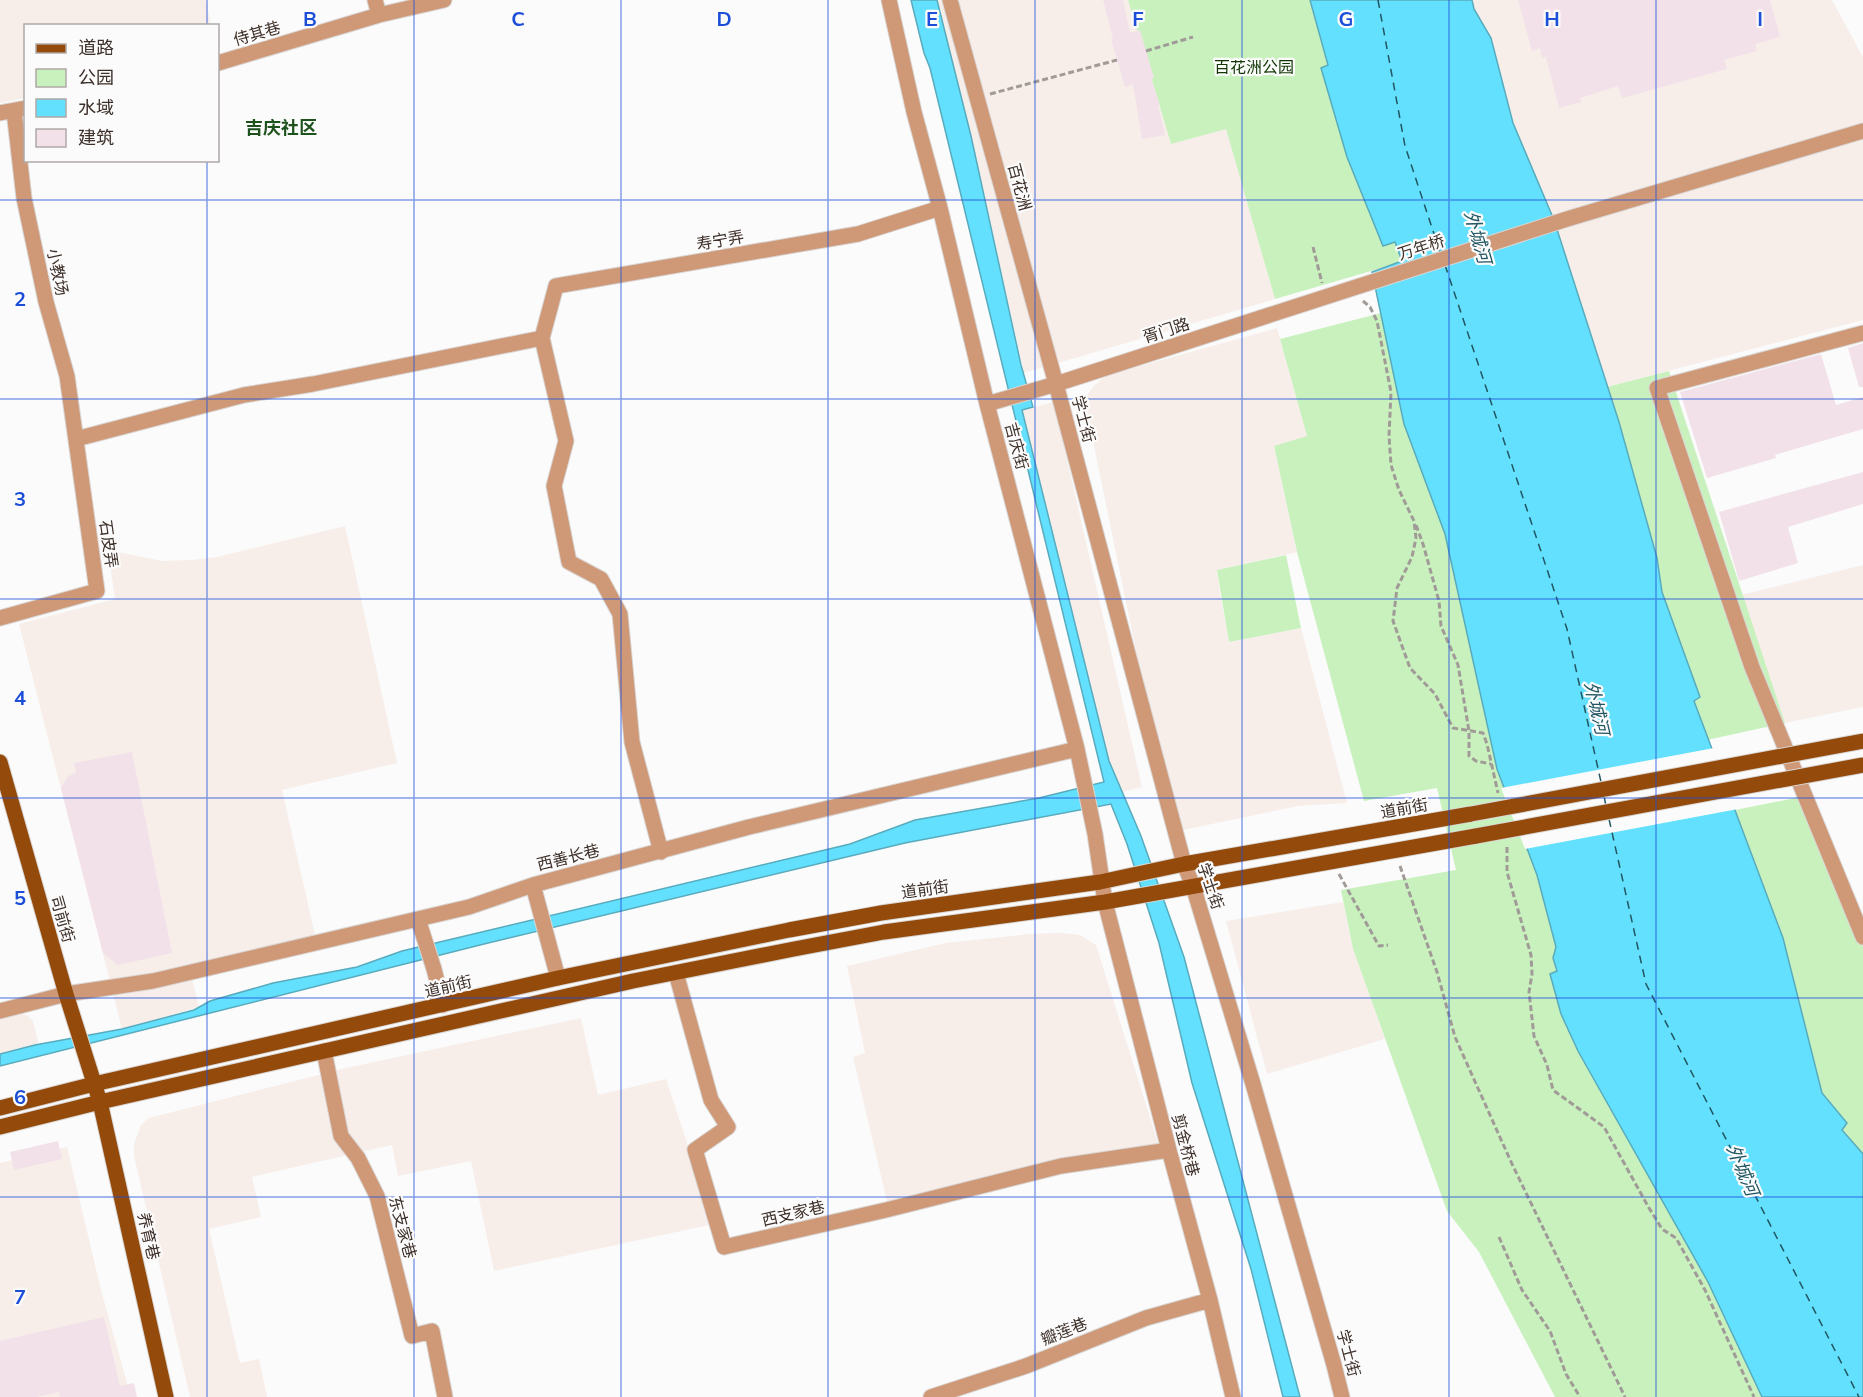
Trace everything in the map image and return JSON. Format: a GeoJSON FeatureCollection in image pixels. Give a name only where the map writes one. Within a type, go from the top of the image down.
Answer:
{"type":"FeatureCollection","features":[{"type":"Feature","properties":{"kind":"main road","name":"道前街"},"geometry":{"type":"LineString","coordinates":[[0,1108],[94,1084],[558,978],[766,935],[881,913],[1101,882],[1184,864],[1471,814],[1863,741]]}},
{"type":"Feature","properties":{"kind":"main road","name":"司前街"},"geometry":{"type":"LineString","coordinates":[[0,762],[94,1084]]}},
{"type":"Feature","properties":{"kind":"main road"},"geometry":{"type":"LineString","coordinates":[[0,1127],[100,1102],[676,973],[884,932],[1104,902],[1863,765]]}},
{"type":"Feature","properties":{"kind":"main road","name":"养育巷"},"geometry":{"type":"LineString","coordinates":[[94,1084],[100,1102],[166,1397]]}},
{"type":"Feature","properties":{"kind":"street","name":"侍其巷"},"geometry":{"type":"LineString","coordinates":[[219,63],[377,8],[444,0]]}},
{"type":"Feature","properties":{"kind":"street","name":"吉庆街"},"geometry":{"type":"LineString","coordinates":[[889,0],[914,112],[991,403],[1077,749],[1095,834],[1104,902]]}},
{"type":"Feature","properties":{"kind":"street","name":"百花洲"},"geometry":{"type":"LineString","coordinates":[[950,0],[1056,384]]}},
{"type":"Feature","properties":{"kind":"street","name":"小教场"},"geometry":{"type":"LineString","coordinates":[[13,111],[24,198],[46,302],[67,376],[76,439]]}},
{"type":"Feature","properties":{"kind":"street","name":"万年桥"},"geometry":{"type":"LineString","coordinates":[[1353,288],[1567,219],[1863,131]]}},
{"type":"Feature","properties":{"kind":"street","name":"寿宁弄"},"geometry":{"type":"LineString","coordinates":[[542,338],[556,286],[858,234],[940,208]]}},
{"type":"Feature","properties":{"kind":"street","name":"胥门路"},"geometry":{"type":"LineString","coordinates":[[991,403],[1353,288]]}},
{"type":"Feature","properties":{"kind":"street"},"geometry":{"type":"LineString","coordinates":[[1863,333],[1657,388],[1752,668],[1863,937]]}},
{"type":"Feature","properties":{"kind":"street"},"geometry":{"type":"LineString","coordinates":[[76,439],[244,395],[313,384],[542,338],[566,441],[554,486],[569,562],[602,579],[620,614],[632,742],[662,852]]}},
{"type":"Feature","properties":{"kind":"street","name":"学士街"},"geometry":{"type":"LineString","coordinates":[[1056,384],[1184,864],[1193,886],[1254,1084],[1342,1397]]}},
{"type":"Feature","properties":{"kind":"street","name":"石皮弄"},"geometry":{"type":"LineString","coordinates":[[0,618],[97,591],[76,439]]}},
{"type":"Feature","properties":{"kind":"street","name":"西善长巷"},"geometry":{"type":"LineString","coordinates":[[0,1011],[66,994],[153,981],[469,907],[533,885],[750,827],[1077,749]]}},
{"type":"Feature","properties":{"kind":"street"},"geometry":{"type":"LineString","coordinates":[[533,885],[558,978]]}},
{"type":"Feature","properties":{"kind":"street","name":"剪金桥巷"},"geometry":{"type":"LineString","coordinates":[[1104,902],[1210,1300],[1233,1397]]}},
{"type":"Feature","properties":{"kind":"street"},"geometry":{"type":"LineString","coordinates":[[418,919],[443,1005]]}},
{"type":"Feature","properties":{"kind":"street","name":"西支家巷"},"geometry":{"type":"LineString","coordinates":[[676,973],[711,1100],[728,1126],[695,1150],[724,1247],[886,1210],[1061,1166],[1169,1150]]}},
{"type":"Feature","properties":{"kind":"street","name":"东支家巷"},"geometry":{"type":"LineString","coordinates":[[324,1051],[340,1136],[358,1158],[378,1196],[412,1336],[432,1331],[445,1397]]}},
{"type":"Feature","properties":{"kind":"street","name":"瓣莲巷"},"geometry":{"type":"LineString","coordinates":[[931,1397],[1026,1366],[1146,1318],[1210,1300]]}},
{"type":"Feature","properties":{"kind":"path"},"geometry":{"type":"LineString","coordinates":[[1146,51],[1193,37]]}},
{"type":"Feature","properties":{"kind":"path"},"geometry":{"type":"LineString","coordinates":[[977,97],[1117,60]]}},
{"type":"Feature","properties":{"kind":"path"},"geometry":{"type":"LineString","coordinates":[[1313,247],[1325,297]]}},
{"type":"Feature","properties":{"kind":"path"},"geometry":{"type":"LineString","coordinates":[[1353,288],[1370,307],[1377,321],[1390,392],[1391,465],[1423,544],[1439,601],[1441,626],[1458,665],[1469,730],[1469,756],[1476,761],[1491,764]]}},
{"type":"Feature","properties":{"kind":"path"},"geometry":{"type":"LineString","coordinates":[[1414,521],[1416,537],[1412,557],[1397,588],[1394,621],[1410,669],[1435,694],[1453,728],[1483,732],[1488,744],[1501,801]]}},
{"type":"Feature","properties":{"kind":"path"},"geometry":{"type":"LineString","coordinates":[[1507,842],[1507,872],[1531,955],[1532,974],[1529,992],[1534,1035],[1547,1065],[1553,1090],[1604,1127],[1662,1229],[1676,1238],[1705,1290],[1754,1397]]}},
{"type":"Feature","properties":{"kind":"path"},"geometry":{"type":"LineString","coordinates":[[1394,850],[1433,961],[1455,1037],[1512,1164],[1625,1397]]}},
{"type":"Feature","properties":{"kind":"path"},"geometry":{"type":"LineString","coordinates":[[1332,862],[1379,946],[1388,945]]}},
{"type":"Feature","properties":{"kind":"path"},"geometry":{"type":"LineString","coordinates":[[1499,1237],[1522,1290],[1550,1331],[1566,1374],[1580,1397]]}},
{"type":"Feature","properties":{"kind":"shaded area"},"geometry":{"type":"Polygon","coordinates":[[[0,0],[206,0],[211,24],[24,24],[24,98],[0,103],[0,0]]]}},
{"type":"Feature","properties":{"kind":"shaded area"},"geometry":{"type":"Polygon","coordinates":[[[937,0],[1128,0],[1171,144],[1226,128],[1275,299],[1024,373],[971,136],[937,0]]]}},
{"type":"Feature","properties":{"kind":"shaded area"},"geometry":{"type":"Polygon","coordinates":[[[1472,0],[1832,0],[1863,57],[1863,320],[1607,387],[1513,123],[1491,38],[1474,9],[1472,0]]]}},
{"type":"Feature","properties":{"kind":"shaded area"},"geometry":{"type":"Polygon","coordinates":[[[1277,328],[1307,436],[1274,447],[1297,552],[1217,570],[1220,593],[1229,642],[1301,628],[1347,803],[1298,806],[1183,830],[1149,714],[1086,407],[1087,395],[1107,375],[1277,328]]]}},
{"type":"Feature","properties":{"kind":"shaded area"},"geometry":{"type":"Polygon","coordinates":[[[1054,402],[1142,787],[1122,792],[1109,761],[1022,410],[1054,402]]]}},
{"type":"Feature","properties":{"kind":"shaded area"},"geometry":{"type":"Polygon","coordinates":[[[345,526],[397,763],[282,790],[315,935],[189,966],[199,1007],[122,1029],[19,624],[115,599],[108,550],[162,561],[191,560],[217,557],[345,526]]]}},
{"type":"Feature","properties":{"kind":"shaded area"},"geometry":{"type":"Polygon","coordinates":[[[1863,565],[1863,707],[1785,723],[1741,595],[1863,565]]]}},
{"type":"Feature","properties":{"kind":"shaded area"},"geometry":{"type":"Polygon","coordinates":[[[1343,902],[1353,949],[1385,1039],[1267,1074],[1226,921],[1343,902]]]}},
{"type":"Feature","properties":{"kind":"shaded area"},"geometry":{"type":"Polygon","coordinates":[[[1029,934],[1080,935],[1096,945],[1160,1149],[889,1210],[853,1057],[865,1053],[847,966],[946,943],[1029,934]]]}},
{"type":"Feature","properties":{"kind":"shaded area"},"geometry":{"type":"Polygon","coordinates":[[[21,1014],[27,1015],[33,1021],[39,1045],[0,1054],[0,1019],[21,1014]]]}},
{"type":"Feature","properties":{"kind":"shaded area"},"geometry":{"type":"Polygon","coordinates":[[[581,1018],[598,1095],[666,1079],[714,1224],[494,1271],[471,1161],[398,1176],[392,1145],[252,1177],[261,1217],[209,1229],[240,1363],[259,1359],[267,1397],[190,1397],[134,1156],[134,1144],[141,1125],[149,1118],[346,1068],[581,1018]]]}},
{"type":"Feature","properties":{"kind":"shaded area"},"geometry":{"type":"Polygon","coordinates":[[[67,1147],[101,1290],[131,1397],[0,1397],[0,1163],[67,1147]]]}},
{"type":"Feature","properties":{"kind":"green space","name":"百花洲公园"},"geometry":{"type":"Polygon","coordinates":[[[1128,0],[1310,0],[1328,65],[1321,68],[1347,157],[1383,246],[1395,242],[1402,262],[1275,299],[1226,129],[1171,144],[1128,0]]]}},
{"type":"Feature","properties":{"kind":"green space"},"geometry":{"type":"Polygon","coordinates":[[[1381,313],[1404,424],[1445,534],[1497,769],[1537,875],[1556,947],[1553,958],[1578,1051],[1708,1282],[1762,1397],[1555,1397],[1479,1252],[1447,1211],[1353,949],[1341,890],[1456,870],[1437,788],[1364,801],[1297,552],[1274,446],[1307,436],[1280,339],[1381,313]]]}},
{"type":"Feature","properties":{"kind":"green space"},"geometry":{"type":"Polygon","coordinates":[[[1669,371],[1785,723],[1707,740],[1694,701],[1700,697],[1662,592],[1657,558],[1607,387],[1669,371]]]}},
{"type":"Feature","properties":{"kind":"green space"},"geometry":{"type":"Polygon","coordinates":[[[1286,555],[1301,628],[1229,642],[1217,570],[1286,555]]]}},
{"type":"Feature","properties":{"kind":"green space"},"geometry":{"type":"Polygon","coordinates":[[[1800,797],[1863,947],[1863,1154],[1842,1130],[1847,1123],[1822,1093],[1783,938],[1735,810],[1800,797]]]}},
{"type":"Feature","properties":{"kind":"water"},"geometry":{"type":"Polygon","coordinates":[[[911,0],[937,0],[971,136],[1021,365],[1033,407],[1022,410],[1109,761],[1141,836],[1184,957],[1300,1397],[1283,1397],[1251,1269],[1192,1083],[1159,943],[1127,844],[1111,804],[905,843],[484,944],[0,1066],[0,1054],[122,1029],[194,1010],[210,1001],[273,983],[357,967],[402,951],[850,844],[915,820],[1039,798],[1104,782],[930,68],[911,0]]]}},
{"type":"Feature","properties":{"kind":"water","name":"外城河"},"geometry":{"type":"Polygon","coordinates":[[[1310,0],[1472,0],[1474,9],[1491,38],[1513,123],[1554,220],[1619,422],[1657,558],[1662,592],[1700,697],[1694,701],[1783,938],[1822,1093],[1847,1123],[1842,1130],[1863,1154],[1863,1397],[1762,1397],[1708,1282],[1578,1051],[1561,1014],[1550,974],[1557,971],[1553,958],[1556,947],[1537,875],[1497,769],[1445,534],[1404,424],[1372,272],[1402,261],[1395,242],[1383,246],[1347,157],[1321,68],[1328,65],[1310,0]]]}},
{"type":"Feature","properties":{"kind":"pier"},"geometry":{"type":"Polygon","coordinates":[[[1714,748],[1738,809],[1525,849],[1501,788],[1714,748]]]}},
{"type":"Feature","properties":{"kind":"building"},"geometry":{"type":"Polygon","coordinates":[[[1103,0],[1123,0],[1130,33],[1140,30],[1154,78],[1151,79],[1160,105],[1158,105],[1165,135],[1142,139],[1133,84],[1125,87],[1111,39],[1113,38],[1103,0]]]}},
{"type":"Feature","properties":{"kind":"building"},"geometry":{"type":"Polygon","coordinates":[[[1518,0],[1770,0],[1780,37],[1755,44],[1757,51],[1724,60],[1727,69],[1622,98],[1618,86],[1580,98],[1581,102],[1559,108],[1546,57],[1542,58],[1540,48],[1532,51],[1518,0]]]}},
{"type":"Feature","properties":{"kind":"building"},"geometry":{"type":"Polygon","coordinates":[[[1863,343],[1863,387],[1859,387],[1848,348],[1863,343]]]}},
{"type":"Feature","properties":{"kind":"building"},"geometry":{"type":"Polygon","coordinates":[[[1821,354],[1836,405],[1863,397],[1863,429],[1707,478],[1680,392],[1821,354]]]}},
{"type":"Feature","properties":{"kind":"building"},"geometry":{"type":"Polygon","coordinates":[[[1863,472],[1863,504],[1788,527],[1798,563],[1739,581],[1719,512],[1863,472]]]}},
{"type":"Feature","properties":{"kind":"building"},"geometry":{"type":"Polygon","coordinates":[[[132,752],[172,953],[118,965],[103,953],[61,788],[68,776],[76,773],[74,763],[132,752]]]}},
{"type":"Feature","properties":{"kind":"building"},"geometry":{"type":"Polygon","coordinates":[[[58,1141],[62,1159],[14,1170],[10,1152],[58,1141]]]}},
{"type":"Feature","properties":{"kind":"building"},"geometry":{"type":"Polygon","coordinates":[[[104,1317],[120,1386],[134,1383],[137,1397],[60,1397],[59,1392],[36,1397],[0,1397],[0,1341],[104,1317]]]}},
{"type":"Feature","properties":{"kind":"ferry route"},"geometry":{"type":"LineString","coordinates":[[1378,0],[1405,146],[1440,252]]}},
{"type":"Feature","properties":{"kind":"ferry route"},"geometry":{"type":"LineString","coordinates":[[1445,265],[1567,629],[1601,782]]}},
{"type":"Feature","properties":{"kind":"ferry route"},"geometry":{"type":"LineString","coordinates":[[1604,796],[1606,806]]}},
{"type":"Feature","properties":{"kind":"ferry route"},"geometry":{"type":"LineString","coordinates":[[1609,819],[1646,984],[1859,1397]]}},
{"type":"Feature","properties":{"kind":"district","name":"吉庆社区"},"geometry":{"type":"Point","coordinates":[281,127]}}]}
